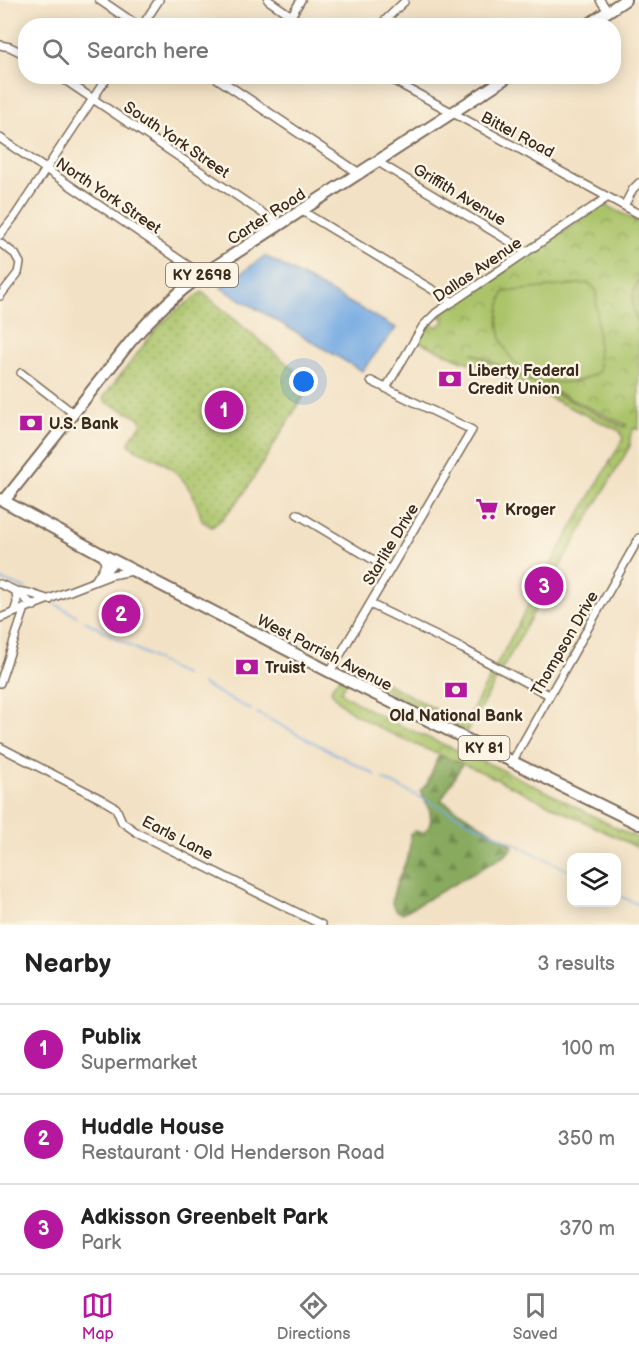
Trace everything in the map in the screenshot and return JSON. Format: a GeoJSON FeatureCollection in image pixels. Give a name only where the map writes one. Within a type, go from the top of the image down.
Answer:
{"type":"FeatureCollection","features":[{"type":"Feature","properties":{"kind":"main road"},"geometry":{"type":"LineString","coordinates":[[598,18],[625,0]]}},
{"type":"Feature","properties":{"kind":"main road","name":"Carter Road"},"geometry":{"type":"LineString","coordinates":[[2,500],[148,321],[175,295],[202,275],[497,84]]}},
{"type":"Feature","properties":{"kind":"main road","name":"West Parrish Avenue"},"geometry":{"type":"LineString","coordinates":[[2,500],[103,555],[330,672],[639,824]]}},
{"type":"Feature","properties":{"kind":"street"},"geometry":{"type":"LineString","coordinates":[[100,0],[128,18]]}},
{"type":"Feature","properties":{"kind":"street"},"geometry":{"type":"LineString","coordinates":[[146,18],[159,0]]}},
{"type":"Feature","properties":{"kind":"street"},"geometry":{"type":"LineString","coordinates":[[268,0],[294,18]]}},
{"type":"Feature","properties":{"kind":"street"},"geometry":{"type":"LineString","coordinates":[[291,16],[301,0]]}},
{"type":"Feature","properties":{"kind":"street"},"geometry":{"type":"LineString","coordinates":[[600,0],[608,11]]}},
{"type":"Feature","properties":{"kind":"street"},"geometry":{"type":"LineString","coordinates":[[387,18],[404,2]]}},
{"type":"Feature","properties":{"kind":"street"},"geometry":{"type":"LineString","coordinates":[[0,45],[18,51]]}},
{"type":"Feature","properties":{"kind":"street","name":"South York Street"},"geometry":{"type":"LineString","coordinates":[[71,84],[280,225]]}},
{"type":"Feature","properties":{"kind":"street"},"geometry":{"type":"LineString","coordinates":[[0,235],[103,84]]}},
{"type":"Feature","properties":{"kind":"street"},"geometry":{"type":"LineString","coordinates":[[226,84],[360,174]]}},
{"type":"Feature","properties":{"kind":"street","name":"Bittel Road"},"geometry":{"type":"LineString","coordinates":[[399,84],[639,214]]}},
{"type":"Feature","properties":{"kind":"street","name":"North York Street"},"geometry":{"type":"LineString","coordinates":[[0,138],[202,275]]}},
{"type":"Feature","properties":{"kind":"street","name":"Griffith Avenue"},"geometry":{"type":"LineString","coordinates":[[378,162],[527,252]]}},
{"type":"Feature","properties":{"kind":"street"},"geometry":{"type":"LineString","coordinates":[[624,206],[639,183]]}},
{"type":"Feature","properties":{"kind":"street","name":"Dallas Avenue"},"geometry":{"type":"LineString","coordinates":[[386,388],[423,327],[436,313],[608,197]]}},
{"type":"Feature","properties":{"kind":"street"},"geometry":{"type":"LineString","coordinates":[[302,211],[453,302]]}},
{"type":"Feature","properties":{"kind":"street"},"geometry":{"type":"LineString","coordinates":[[0,243],[15,254],[20,263],[18,273],[0,296]]}},
{"type":"Feature","properties":{"kind":"street"},"geometry":{"type":"LineString","coordinates":[[21,373],[73,413]]}},
{"type":"Feature","properties":{"kind":"street"},"geometry":{"type":"LineString","coordinates":[[371,381],[386,388]]}},
{"type":"Feature","properties":{"kind":"street","name":"Starlite Drive"},"geometry":{"type":"LineString","coordinates":[[330,672],[472,430],[386,388]]}},
{"type":"Feature","properties":{"kind":"street"},"geometry":{"type":"LineString","coordinates":[[297,514],[390,570]]}},
{"type":"Feature","properties":{"kind":"street","name":"Thompson Drive"},"geometry":{"type":"LineString","coordinates":[[512,762],[639,538]]}},
{"type":"Feature","properties":{"kind":"street"},"geometry":{"type":"LineString","coordinates":[[95,582],[105,565],[103,555]]}},
{"type":"Feature","properties":{"kind":"street"},"geometry":{"type":"LineString","coordinates":[[95,582],[115,561]]}},
{"type":"Feature","properties":{"kind":"street"},"geometry":{"type":"LineString","coordinates":[[0,618],[120,573],[135,571]]}},
{"type":"Feature","properties":{"kind":"street"},"geometry":{"type":"LineString","coordinates":[[0,584],[16,591],[51,600]]}},
{"type":"Feature","properties":{"kind":"street"},"geometry":{"type":"LineString","coordinates":[[16,591],[34,606]]}},
{"type":"Feature","properties":{"kind":"street"},"geometry":{"type":"LineString","coordinates":[[14,612],[17,603],[16,591]]}},
{"type":"Feature","properties":{"kind":"street"},"geometry":{"type":"LineString","coordinates":[[370,604],[461,648],[549,695]]}},
{"type":"Feature","properties":{"kind":"street"},"geometry":{"type":"LineString","coordinates":[[0,683],[26,609]]}},
{"type":"Feature","properties":{"kind":"street","name":"Earls Lane"},"geometry":{"type":"LineString","coordinates":[[0,747],[116,808],[122,822],[139,834],[322,925]]}},
{"type":"Feature","properties":{"kind":"green space"},"geometry":{"type":"Polygon","coordinates":[[[604,204],[639,222],[639,430],[634,428],[630,437],[630,446],[467,732],[355,673],[341,690],[343,694],[360,705],[413,732],[506,772],[639,839],[639,848],[486,774],[377,727],[339,702],[331,690],[351,664],[461,723],[467,720],[544,576],[623,439],[620,431],[490,370],[418,341],[423,330],[426,331],[431,323],[437,327],[445,321],[439,315],[604,204]],[[472,353],[624,427],[626,425],[472,353]]]}},
{"type":"Feature","properties":{"kind":"green space"},"geometry":{"type":"Polygon","coordinates":[[[639,278],[639,326],[634,314],[633,302],[634,290],[639,278]]]}},
{"type":"Feature","properties":{"kind":"green space"},"geometry":{"type":"Polygon","coordinates":[[[589,283],[596,290],[599,372],[578,381],[557,382],[538,378],[521,368],[508,354],[500,336],[499,315],[504,292],[589,283]]]}},
{"type":"Feature","properties":{"kind":"green space"},"geometry":{"type":"Polygon","coordinates":[[[202,292],[311,384],[243,495],[212,527],[202,521],[191,492],[173,469],[129,445],[142,421],[106,402],[103,398],[157,328],[202,292]]]}},
{"type":"Feature","properties":{"kind":"green space"},"geometry":{"type":"Polygon","coordinates":[[[438,757],[449,757],[463,763],[441,800],[513,847],[506,855],[403,913],[397,911],[392,904],[393,895],[409,853],[410,834],[415,831],[423,833],[430,824],[430,813],[420,791],[427,784],[438,757]]]}},
{"type":"Feature","properties":{"kind":"water"},"geometry":{"type":"Polygon","coordinates":[[[265,256],[396,328],[362,371],[221,288],[265,256]]]}},
{"type":"Feature","properties":{"kind":"waterway"},"geometry":{"type":"LineString","coordinates":[[0,579],[26,589]]}},
{"type":"Feature","properties":{"kind":"waterway"},"geometry":{"type":"LineString","coordinates":[[55,604],[77,616]]}},
{"type":"Feature","properties":{"kind":"waterway"},"geometry":{"type":"LineString","coordinates":[[85,621],[184,675]]}},
{"type":"Feature","properties":{"kind":"waterway"},"geometry":{"type":"LineString","coordinates":[[202,684],[251,710]]}},
{"type":"Feature","properties":{"kind":"waterway"},"geometry":{"type":"LineString","coordinates":[[257,713],[376,775]]}},
{"type":"Feature","properties":{"kind":"waterway"},"geometry":{"type":"LineString","coordinates":[[383,779],[567,870]]}},
{"type":"Feature","properties":{"kind":"waterway"},"geometry":{"type":"LineString","coordinates":[[621,896],[639,905]]}},
{"type":"Feature","properties":{"kind":"place","name":"Liberty Federal Credit Union"},"geometry":{"type":"Point","coordinates":[450,379]}},
{"type":"Feature","properties":{"kind":"place","name":"Publix"},"geometry":{"type":"Point","coordinates":[224,410]}},
{"type":"Feature","properties":{"kind":"place","name":"U.S. Bank"},"geometry":{"type":"Point","coordinates":[31,423]}},
{"type":"Feature","properties":{"kind":"place","name":"Kroger"},"geometry":{"type":"Point","coordinates":[487,509]}},
{"type":"Feature","properties":{"kind":"place","name":"Adkisson Greenbelt Park"},"geometry":{"type":"Point","coordinates":[544,586]}},
{"type":"Feature","properties":{"kind":"place","name":"Huddle House"},"geometry":{"type":"Point","coordinates":[121,614]}},
{"type":"Feature","properties":{"kind":"place","name":"Truist"},"geometry":{"type":"Point","coordinates":[247,667]}},
{"type":"Feature","properties":{"kind":"place","name":"Old National Bank"},"geometry":{"type":"Point","coordinates":[456,690]}}]}
